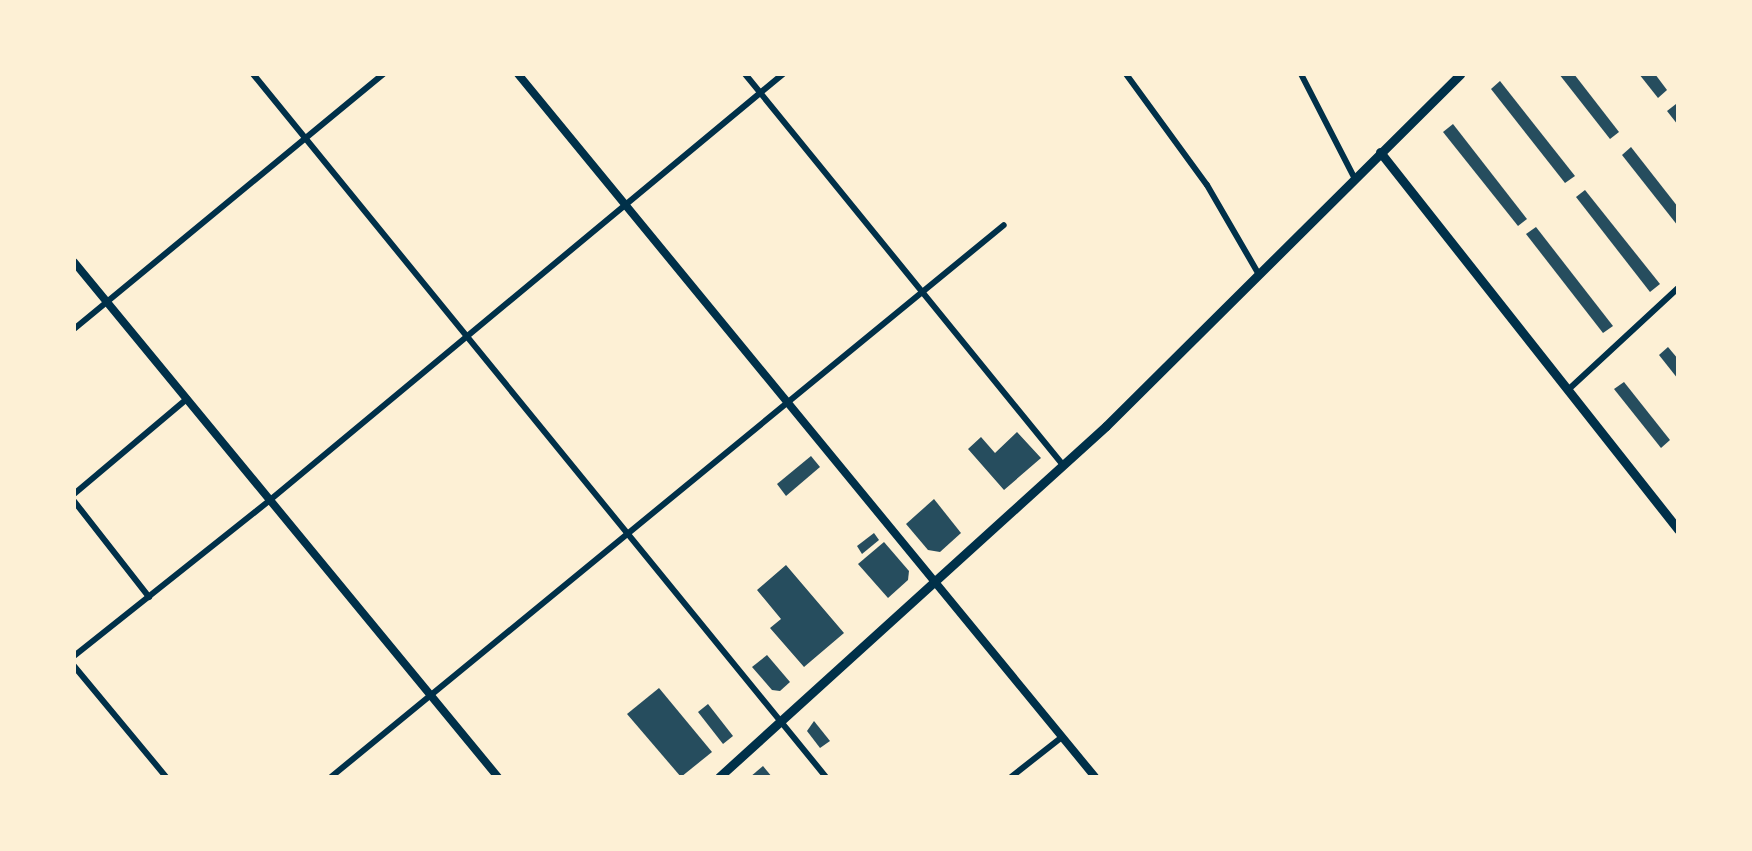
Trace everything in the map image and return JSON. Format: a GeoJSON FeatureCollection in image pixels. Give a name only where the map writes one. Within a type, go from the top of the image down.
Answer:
{"type":"FeatureCollection","features":[{"type":"Feature","properties":{"kind":"main road"},"geometry":{"type":"LineString","coordinates":[[719,777],[938,583],[1063,466],[1460,74]]}},
{"type":"Feature","properties":{"kind":"main road"},"geometry":{"type":"LineString","coordinates":[[1380,152],[1678,530]]}},
{"type":"Feature","properties":{"kind":"street"},"geometry":{"type":"LineString","coordinates":[[253,74],[628,530],[826,777]]}},
{"type":"Feature","properties":{"kind":"street"},"geometry":{"type":"LineString","coordinates":[[74,329],[383,74]]}},
{"type":"Feature","properties":{"kind":"street"},"geometry":{"type":"LineString","coordinates":[[518,74],[1095,777]]}},
{"type":"Feature","properties":{"kind":"street"},"geometry":{"type":"LineString","coordinates":[[745,74],[926,291],[1063,466]]}},
{"type":"Feature","properties":{"kind":"street"},"geometry":{"type":"LineString","coordinates":[[74,656],[270,500],[783,74]]}},
{"type":"Feature","properties":{"kind":"street"},"geometry":{"type":"LineString","coordinates":[[1126,74],[1207,185],[1258,273]]}},
{"type":"Feature","properties":{"kind":"street"},"geometry":{"type":"LineString","coordinates":[[1301,74],[1354,177]]}},
{"type":"Feature","properties":{"kind":"street"},"geometry":{"type":"LineString","coordinates":[[331,777],[628,530],[1004,225]]}},
{"type":"Feature","properties":{"kind":"street"},"geometry":{"type":"LineString","coordinates":[[74,262],[498,777]]}},
{"type":"Feature","properties":{"kind":"street"},"geometry":{"type":"LineString","coordinates":[[1569,389],[1678,288]]}},
{"type":"Feature","properties":{"kind":"street"},"geometry":{"type":"LineString","coordinates":[[74,494],[187,399]]}},
{"type":"Feature","properties":{"kind":"street"},"geometry":{"type":"LineString","coordinates":[[74,501],[149,597]]}},
{"type":"Feature","properties":{"kind":"street"},"geometry":{"type":"LineString","coordinates":[[74,666],[166,777]]}},
{"type":"Feature","properties":{"kind":"street"},"geometry":{"type":"LineString","coordinates":[[1011,777],[1062,737]]}},
{"type":"Feature","properties":{"kind":"building"},"geometry":{"type":"Polygon","coordinates":[[[1559,74],[1574,74],[1619,132],[1610,139],[1559,74]]]}},
{"type":"Feature","properties":{"kind":"building"},"geometry":{"type":"Polygon","coordinates":[[[1639,74],[1655,74],[1667,90],[1658,98],[1639,74]]]}},
{"type":"Feature","properties":{"kind":"building"},"geometry":{"type":"Polygon","coordinates":[[[1500,81],[1575,176],[1565,183],[1491,89],[1500,81]]]}},
{"type":"Feature","properties":{"kind":"building"},"geometry":{"type":"Polygon","coordinates":[[[1676,104],[1678,106],[1678,125],[1667,111],[1676,104]]]}},
{"type":"Feature","properties":{"kind":"building"},"geometry":{"type":"Polygon","coordinates":[[[1453,124],[1527,219],[1518,226],[1443,132],[1453,124]]]}},
{"type":"Feature","properties":{"kind":"building"},"geometry":{"type":"Polygon","coordinates":[[[1631,147],[1678,207],[1678,226],[1622,155],[1631,147]]]}},
{"type":"Feature","properties":{"kind":"building"},"geometry":{"type":"Polygon","coordinates":[[[1585,190],[1660,284],[1650,292],[1576,197],[1585,190]]]}},
{"type":"Feature","properties":{"kind":"building"},"geometry":{"type":"Polygon","coordinates":[[[1536,227],[1613,326],[1603,333],[1526,234],[1536,227]]]}},
{"type":"Feature","properties":{"kind":"building"},"geometry":{"type":"Polygon","coordinates":[[[1668,347],[1678,359],[1678,379],[1659,355],[1668,347]]]}},
{"type":"Feature","properties":{"kind":"building"},"geometry":{"type":"Polygon","coordinates":[[[1624,382],[1670,440],[1661,448],[1614,389],[1624,382]]]}},
{"type":"Feature","properties":{"kind":"building"},"geometry":{"type":"Polygon","coordinates":[[[1017,432],[1041,458],[1004,490],[968,449],[981,437],[995,453],[1017,432]]]}},
{"type":"Feature","properties":{"kind":"building"},"geometry":{"type":"Polygon","coordinates":[[[811,456],[820,467],[786,496],[777,484],[811,456]]]}},
{"type":"Feature","properties":{"kind":"building"},"geometry":{"type":"Polygon","coordinates":[[[934,499],[961,533],[940,552],[928,550],[906,524],[934,499]]]}},
{"type":"Feature","properties":{"kind":"building"},"geometry":{"type":"Polygon","coordinates":[[[874,533],[879,540],[862,554],[857,546],[874,533]]]}},
{"type":"Feature","properties":{"kind":"building"},"geometry":{"type":"Polygon","coordinates":[[[884,542],[909,571],[908,580],[888,598],[858,564],[884,542]]]}},
{"type":"Feature","properties":{"kind":"building"},"geometry":{"type":"Polygon","coordinates":[[[786,565],[844,633],[804,667],[770,628],[781,619],[757,590],[786,565]]]}},
{"type":"Feature","properties":{"kind":"building"},"geometry":{"type":"Polygon","coordinates":[[[767,655],[790,682],[780,691],[772,690],[752,667],[767,655]]]}},
{"type":"Feature","properties":{"kind":"building"},"geometry":{"type":"Polygon","coordinates":[[[659,688],[712,752],[681,777],[627,714],[659,688]]]}},
{"type":"Feature","properties":{"kind":"building"},"geometry":{"type":"Polygon","coordinates":[[[708,704],[733,736],[723,744],[698,712],[708,704]]]}},
{"type":"Feature","properties":{"kind":"building"},"geometry":{"type":"Polygon","coordinates":[[[814,721],[830,741],[820,748],[807,731],[814,721]]]}},
{"type":"Feature","properties":{"kind":"building"},"geometry":{"type":"Polygon","coordinates":[[[763,766],[772,777],[750,777],[763,766]]]}}]}
